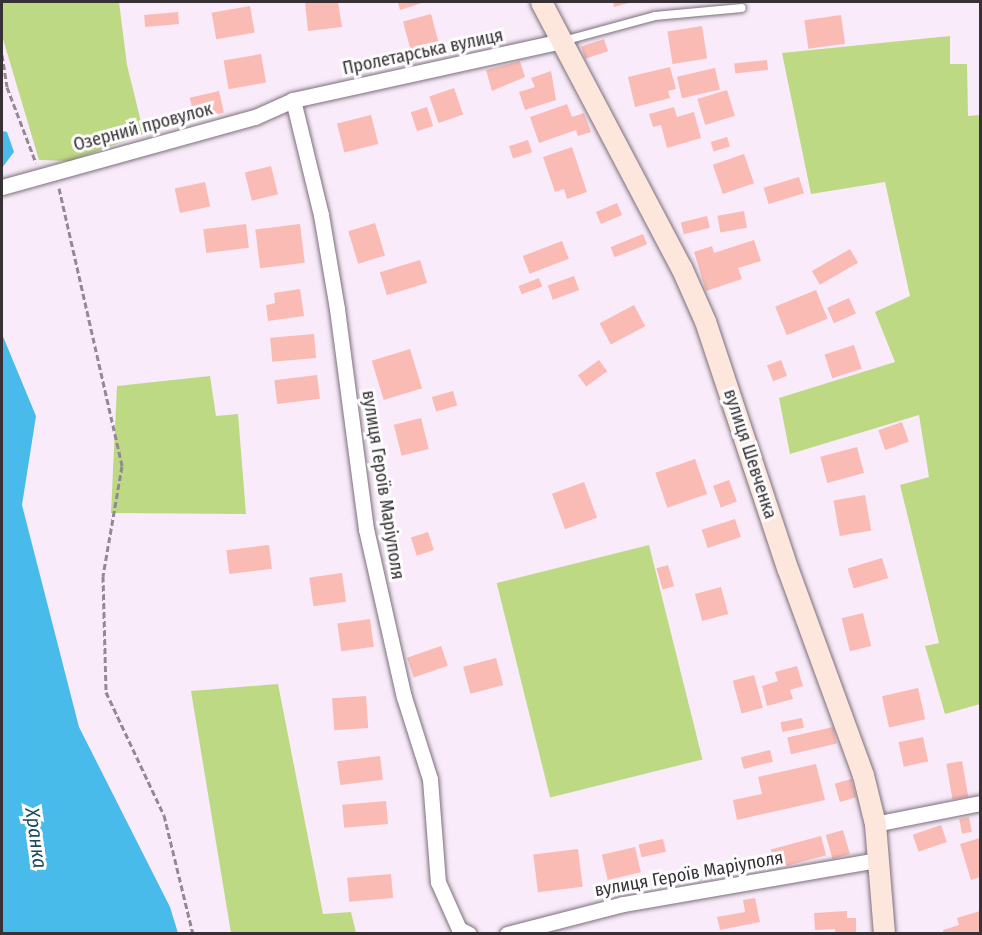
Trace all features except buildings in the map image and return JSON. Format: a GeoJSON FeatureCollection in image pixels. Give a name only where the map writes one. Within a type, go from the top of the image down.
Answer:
{"type":"FeatureCollection","features":[{"type":"Feature","properties":{"kind":"street","name":"вулиця Шевченка"},"geometry":{"type":"LineString","coordinates":[[541,2],[681,267],[705,321],[788,570],[862,775],[874,824],[884,933]]}},
{"type":"Feature","properties":{"kind":"street","name":"Пролетарська вулиця"},"geometry":{"type":"LineString","coordinates":[[292,100],[561,41]]}},
{"type":"Feature","properties":{"kind":"street","name":"Озерний провулок"},"geometry":{"type":"LineString","coordinates":[[2,187],[255,117],[292,100]]}},
{"type":"Feature","properties":{"kind":"street","name":"вулиця Героїв Маріуполя"},"geometry":{"type":"LineString","coordinates":[[292,100],[323,227],[366,530],[404,697],[430,779],[438,882],[459,929],[470,933]]}},
{"type":"Feature","properties":{"kind":"street"},"geometry":{"type":"LineString","coordinates":[[874,824],[981,803]]}},
{"type":"Feature","properties":{"kind":"street","name":"вулиця Героїв Маріуполя"},"geometry":{"type":"LineString","coordinates":[[507,933],[623,904],[879,860]]}},
{"type":"Feature","properties":{"kind":"lane"},"geometry":{"type":"LineString","coordinates":[[561,41],[655,16],[742,8]]}},
{"type":"Feature","properties":{"kind":"path"},"geometry":{"type":"LineString","coordinates":[[2,55],[7,87],[48,174],[122,466],[103,576],[106,692],[164,815],[193,933]]}},
{"type":"Feature","properties":{"kind":"green space"},"geometry":{"type":"Polygon","coordinates":[[[2,2],[119,2],[127,65],[144,134],[70,161],[39,160],[3,39],[2,2]]]}},
{"type":"Feature","properties":{"kind":"green space"},"geometry":{"type":"Polygon","coordinates":[[[950,36],[950,64],[967,64],[968,116],[980,115],[980,704],[945,714],[925,646],[939,643],[900,485],[929,477],[919,415],[790,454],[779,398],[895,362],[875,312],[910,296],[885,182],[811,194],[782,53],[950,36]]]}},
{"type":"Feature","properties":{"kind":"green space"},"geometry":{"type":"Polygon","coordinates":[[[210,376],[216,416],[238,414],[246,514],[111,513],[117,386],[210,376]]]}},
{"type":"Feature","properties":{"kind":"green space"},"geometry":{"type":"Polygon","coordinates":[[[649,545],[702,759],[550,797],[497,583],[649,545]]]}},
{"type":"Feature","properties":{"kind":"green space"},"geometry":{"type":"Polygon","coordinates":[[[278,684],[323,914],[351,912],[356,933],[231,933],[191,691],[278,684]]]}},
{"type":"Feature","properties":{"kind":"water"},"geometry":{"type":"Polygon","coordinates":[[[2,131],[7,132],[14,152],[2,168],[2,131]]]}},
{"type":"Feature","properties":{"kind":"water","name":"Хранка"},"geometry":{"type":"Polygon","coordinates":[[[2,334],[36,416],[22,505],[79,727],[170,907],[178,933],[2,933],[2,334]]]}}]}
